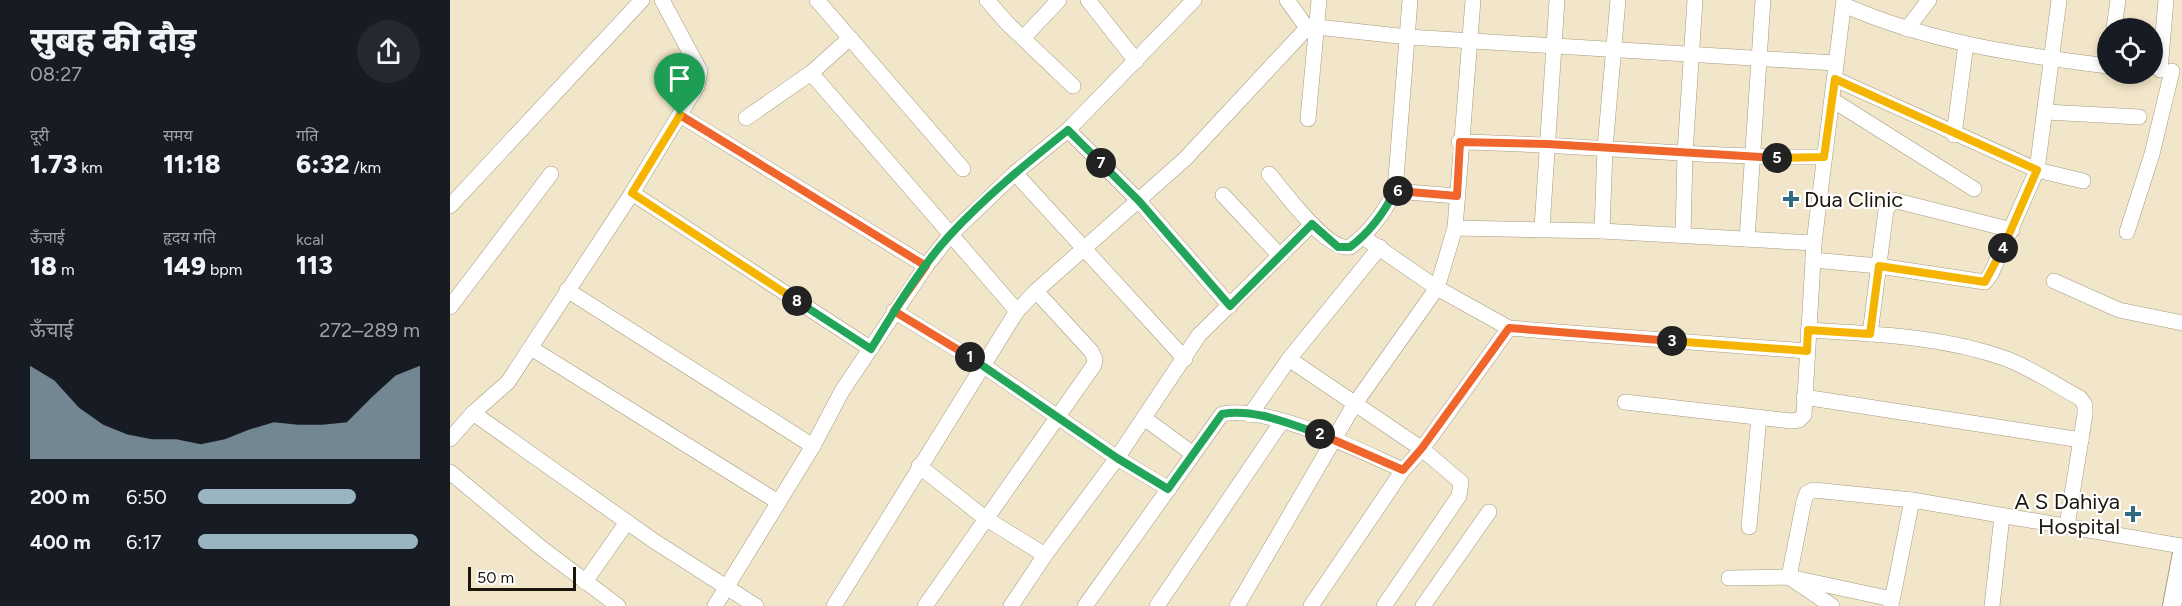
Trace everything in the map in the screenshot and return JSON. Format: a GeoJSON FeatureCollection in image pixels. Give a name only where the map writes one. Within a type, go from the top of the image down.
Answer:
{"type":"FeatureCollection","features":[{"type":"Feature","properties":{"kind":"main road"},"geometry":{"type":"LineString","coordinates":[[2172,606],[2182,553]]}},
{"type":"Feature","properties":{"kind":"street"},"geometry":{"type":"LineString","coordinates":[[450,206],[642,0]]}},
{"type":"Feature","properties":{"kind":"street"},"geometry":{"type":"LineString","coordinates":[[450,439],[473,413],[498,394],[531,348],[632,193],[697,86],[700,71],[662,0]]}},
{"type":"Feature","properties":{"kind":"street"},"geometry":{"type":"LineString","coordinates":[[817,0],[963,169]]}},
{"type":"Feature","properties":{"kind":"street"},"geometry":{"type":"LineString","coordinates":[[987,0],[1073,86]]}},
{"type":"Feature","properties":{"kind":"street"},"geometry":{"type":"LineString","coordinates":[[1023,38],[1059,0]]}},
{"type":"Feature","properties":{"kind":"street"},"geometry":{"type":"LineString","coordinates":[[1088,0],[1136,61]]}},
{"type":"Feature","properties":{"kind":"street"},"geometry":{"type":"LineString","coordinates":[[715,606],[813,446],[842,391],[894,311],[950,235],[1015,172],[1068,130],[1194,0]]}},
{"type":"Feature","properties":{"kind":"street"},"geometry":{"type":"LineString","coordinates":[[1287,0],[1312,28],[1614,52],[1693,54],[1757,61],[1835,63]]}},
{"type":"Feature","properties":{"kind":"street"},"geometry":{"type":"LineString","coordinates":[[1308,119],[1312,28],[1319,0]]}},
{"type":"Feature","properties":{"kind":"street"},"geometry":{"type":"LineString","coordinates":[[1269,174],[1312,224],[1338,247],[1350,247],[1363,237],[1386,208],[1395,191],[1410,0]]}},
{"type":"Feature","properties":{"kind":"street"},"geometry":{"type":"LineString","coordinates":[[1246,603],[1354,405],[1437,288],[1455,228],[1473,0]]}},
{"type":"Feature","properties":{"kind":"street"},"geometry":{"type":"LineString","coordinates":[[1542,228],[1557,0]]}},
{"type":"Feature","properties":{"kind":"street"},"geometry":{"type":"LineString","coordinates":[[1602,231],[1605,148],[1618,0]]}},
{"type":"Feature","properties":{"kind":"street"},"geometry":{"type":"LineString","coordinates":[[1683,236],[1685,153],[1695,0]]}},
{"type":"Feature","properties":{"kind":"street"},"geometry":{"type":"LineString","coordinates":[[1747,239],[1757,61],[1763,0]]}},
{"type":"Feature","properties":{"kind":"street"},"geometry":{"type":"LineString","coordinates":[[1906,29],[1929,0]]}},
{"type":"Feature","properties":{"kind":"street"},"geometry":{"type":"LineString","coordinates":[[1813,260],[1879,266],[1985,282],[2012,230],[2037,170],[2046,112],[2049,59],[2059,0]]}},
{"type":"Feature","properties":{"kind":"street"},"geometry":{"type":"LineString","coordinates":[[2115,18],[2118,0]]}},
{"type":"Feature","properties":{"kind":"street"},"geometry":{"type":"LineString","coordinates":[[2127,232],[2152,154],[2167,71],[2166,0]]}},
{"type":"Feature","properties":{"kind":"street"},"geometry":{"type":"LineString","coordinates":[[1624,402],[1799,420],[1804,415],[1814,243],[1844,2],[1887,24],[1966,44],[2049,59],[2097,65]]}},
{"type":"Feature","properties":{"kind":"street"},"geometry":{"type":"LineString","coordinates":[[834,606],[1017,311],[1036,291],[1185,159],[1312,28]]}},
{"type":"Feature","properties":{"kind":"street"},"geometry":{"type":"LineString","coordinates":[[746,118],[811,73],[850,38]]}},
{"type":"Feature","properties":{"kind":"street"},"geometry":{"type":"LineString","coordinates":[[1954,135],[1966,44]]}},
{"type":"Feature","properties":{"kind":"street"},"geometry":{"type":"LineString","coordinates":[[811,73],[1017,311]]}},
{"type":"Feature","properties":{"kind":"street"},"geometry":{"type":"LineString","coordinates":[[1835,79],[1954,135],[2037,170],[2082,181]]}},
{"type":"Feature","properties":{"kind":"street"},"geometry":{"type":"LineString","coordinates":[[1833,101],[1974,189]]}},
{"type":"Feature","properties":{"kind":"street"},"geometry":{"type":"LineString","coordinates":[[2046,112],[2139,117]]}},
{"type":"Feature","properties":{"kind":"street"},"geometry":{"type":"LineString","coordinates":[[680,115],[926,266]]}},
{"type":"Feature","properties":{"kind":"street"},"geometry":{"type":"LineString","coordinates":[[1068,130],[1139,201],[1230,306]]}},
{"type":"Feature","properties":{"kind":"street"},"geometry":{"type":"LineString","coordinates":[[1460,142],[1547,144],[1751,158],[1824,157]]}},
{"type":"Feature","properties":{"kind":"street"},"geometry":{"type":"LineString","coordinates":[[1015,172],[1185,359]]}},
{"type":"Feature","properties":{"kind":"street"},"geometry":{"type":"LineString","coordinates":[[450,307],[550,174]]}},
{"type":"Feature","properties":{"kind":"street"},"geometry":{"type":"LineString","coordinates":[[1395,191],[1457,196]]}},
{"type":"Feature","properties":{"kind":"street"},"geometry":{"type":"LineString","coordinates":[[632,193],[871,349]]}},
{"type":"Feature","properties":{"kind":"street"},"geometry":{"type":"LineString","coordinates":[[1223,195],[1280,256]]}},
{"type":"Feature","properties":{"kind":"street"},"geometry":{"type":"LineString","coordinates":[[1870,334],[1886,210],[1893,200],[2012,230]]}},
{"type":"Feature","properties":{"kind":"street"},"geometry":{"type":"LineString","coordinates":[[1011,606],[1045,555],[1117,458],[1205,327],[1230,306],[1312,224]]}},
{"type":"Feature","properties":{"kind":"street"},"geometry":{"type":"LineString","coordinates":[[1455,228],[1542,228],[1814,243]]}},
{"type":"Feature","properties":{"kind":"street"},"geometry":{"type":"LineString","coordinates":[[1363,237],[1380,246],[1437,288],[1509,328],[1807,351]]}},
{"type":"Feature","properties":{"kind":"street"},"geometry":{"type":"LineString","coordinates":[[1250,415],[1288,359],[1380,246]]}},
{"type":"Feature","properties":{"kind":"street"},"geometry":{"type":"LineString","coordinates":[[2054,281],[2119,310],[2182,323]]}},
{"type":"Feature","properties":{"kind":"street"},"geometry":{"type":"LineString","coordinates":[[567,290],[813,446]]}},
{"type":"Feature","properties":{"kind":"street"},"geometry":{"type":"LineString","coordinates":[[930,604],[985,518],[1090,370],[1095,358],[1036,291]]}},
{"type":"Feature","properties":{"kind":"street"},"geometry":{"type":"LineString","coordinates":[[894,311],[984,366],[1117,458],[1168,489]]}},
{"type":"Feature","properties":{"kind":"street"},"geometry":{"type":"LineString","coordinates":[[1311,606],[1403,470],[1422,448],[1509,328]]}},
{"type":"Feature","properties":{"kind":"street"},"geometry":{"type":"LineString","coordinates":[[1808,330],[1918,337],[1996,356],[2023,367],[2080,398],[2085,405],[2085,414],[2067,526]]}},
{"type":"Feature","properties":{"kind":"street"},"geometry":{"type":"LineString","coordinates":[[531,348],[778,502]]}},
{"type":"Feature","properties":{"kind":"street"},"geometry":{"type":"LineString","coordinates":[[1288,359],[1354,405],[1422,448],[1461,482],[1461,491],[1388,604]]}},
{"type":"Feature","properties":{"kind":"street"},"geometry":{"type":"LineString","coordinates":[[1804,397],[2081,440]]}},
{"type":"Feature","properties":{"kind":"street"},"geometry":{"type":"LineString","coordinates":[[473,413],[627,522],[756,606]]}},
{"type":"Feature","properties":{"kind":"street"},"geometry":{"type":"LineString","coordinates":[[1085,606],[1222,414],[1250,415],[1282,421],[1336,440],[1403,470]]}},
{"type":"Feature","properties":{"kind":"street"},"geometry":{"type":"LineString","coordinates":[[1749,527],[1759,417]]}},
{"type":"Feature","properties":{"kind":"street"},"geometry":{"type":"LineString","coordinates":[[1144,418],[1193,454]]}},
{"type":"Feature","properties":{"kind":"street"},"geometry":{"type":"LineString","coordinates":[[1157,606],[1282,421]]}},
{"type":"Feature","properties":{"kind":"street"},"geometry":{"type":"LineString","coordinates":[[919,466],[985,518],[1045,555]]}},
{"type":"Feature","properties":{"kind":"street"},"geometry":{"type":"LineString","coordinates":[[450,472],[585,582],[618,606]]}},
{"type":"Feature","properties":{"kind":"street"},"geometry":{"type":"LineString","coordinates":[[1789,578],[1807,493],[1814,490],[1912,500],[2182,546]]}},
{"type":"Feature","properties":{"kind":"street"},"geometry":{"type":"LineString","coordinates":[[1729,578],[1789,578],[1891,602],[1912,500]]}},
{"type":"Feature","properties":{"kind":"street"},"geometry":{"type":"LineString","coordinates":[[1423,606],[1490,513]]}},
{"type":"Feature","properties":{"kind":"street"},"geometry":{"type":"LineString","coordinates":[[1992,606],[2002,516]]}},
{"type":"Feature","properties":{"kind":"street"},"geometry":{"type":"LineString","coordinates":[[585,582],[627,522]]}},
{"type":"Feature","properties":{"kind":"street"},"geometry":{"type":"LineString","coordinates":[[1789,578],[1832,606]]}},
{"type":"Feature","properties":{"kind":"place","name":"Dua Clinic"},"geometry":{"type":"Point","coordinates":[1791,199]}},
{"type":"Feature","properties":{"kind":"place","name":"A S Dahiya Hospital"},"geometry":{"type":"Point","coordinates":[2133,514]}},
{"type":"Feature","properties":{"kind":"route"},"geometry":{"type":"LineString","coordinates":[[680,115],[632,193],[871,349],[894,311],[950,235],[1015,172],[1068,130],[1139,201],[1230,306],[1312,224],[1338,247],[1344,249],[1363,237],[1386,208],[1395,191],[1457,196],[1460,142],[1547,144],[1751,158],[1824,157],[1835,79],[1954,135],[2037,170],[2012,230],[1985,282],[1879,266],[1870,334],[1808,330],[1807,351],[1509,328],[1422,448],[1403,470],[1336,440],[1282,421],[1230,413],[1222,414],[1216,420],[1168,489],[1117,458],[984,366],[894,311],[926,266],[680,115]]}}]}
